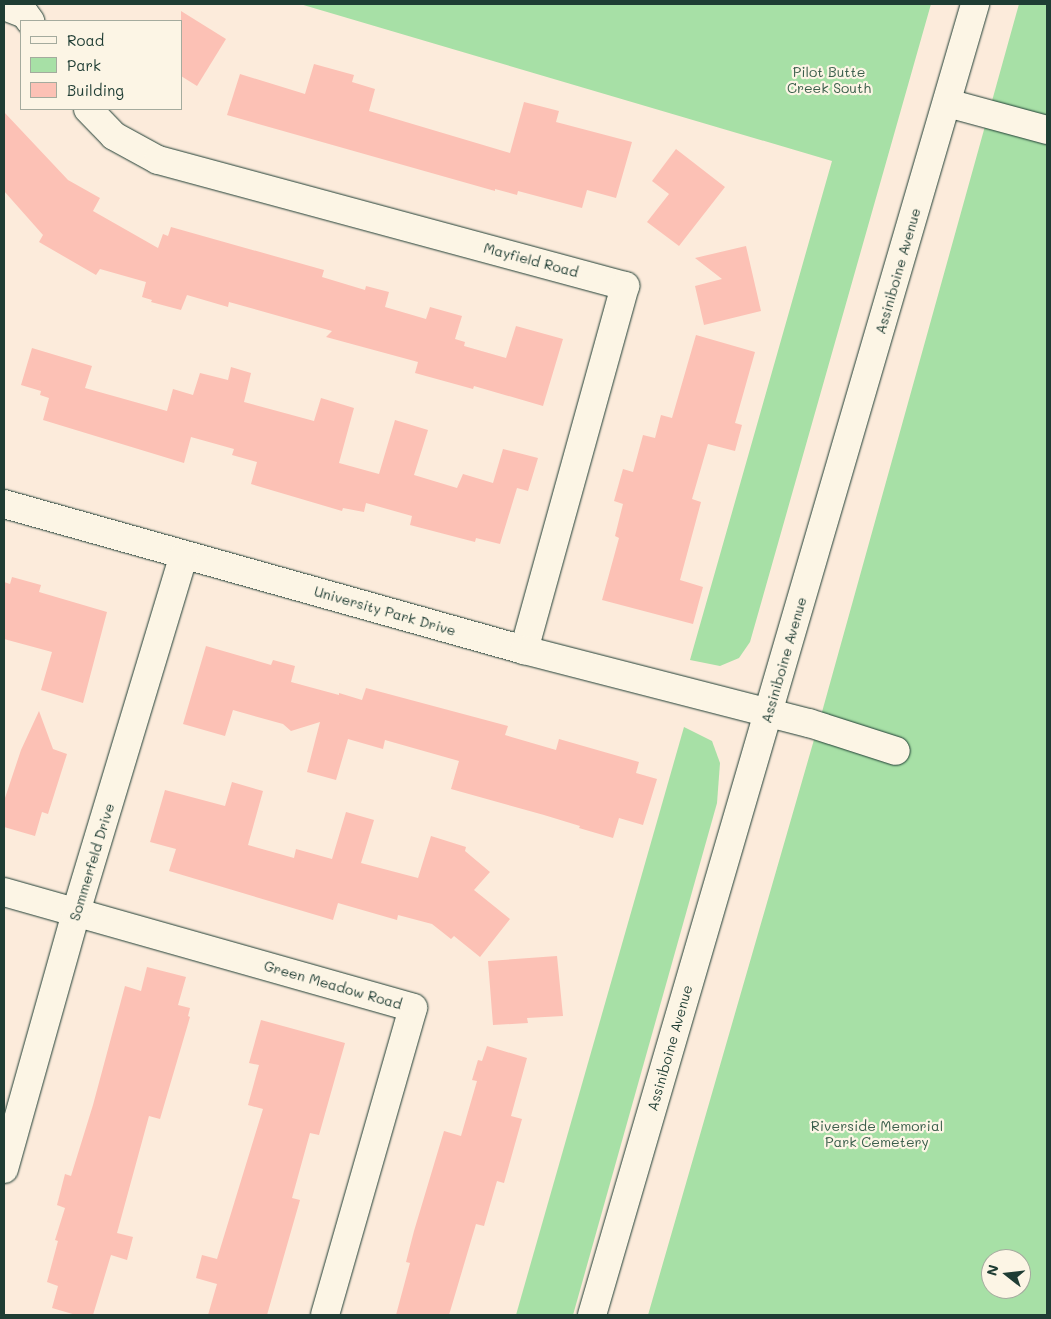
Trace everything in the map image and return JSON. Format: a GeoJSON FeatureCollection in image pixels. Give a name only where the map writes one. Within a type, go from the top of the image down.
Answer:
{"type":"FeatureCollection","features":[{"type":"Feature","properties":{"kind":"street","name":"Assiniboine Avenue"},"geometry":{"type":"LineString","coordinates":[[592,1315],[975,4]]}},
{"type":"Feature","properties":{"kind":"street"},"geometry":{"type":"LineString","coordinates":[[4,6],[25,14],[29,20]]}},
{"type":"Feature","properties":{"kind":"street"},"geometry":{"type":"LineString","coordinates":[[947,103],[1047,130]]}},
{"type":"Feature","properties":{"kind":"street","name":"Mayfield Road"},"geometry":{"type":"LineString","coordinates":[[89,110],[114,136],[158,160],[625,286],[524,650]]}},
{"type":"Feature","properties":{"kind":"street","name":"University Park Drive"},"geometry":{"type":"LineString","coordinates":[[4,504],[524,650],[768,712],[896,751]]}},
{"type":"Feature","properties":{"kind":"street","name":"Sommerfeld Drive"},"geometry":{"type":"LineString","coordinates":[[4,1169],[76,912],[184,555]]}},
{"type":"Feature","properties":{"kind":"street","name":"Green Meadow Road"},"geometry":{"type":"LineString","coordinates":[[4,892],[413,1008],[325,1315]]}},
{"type":"Feature","properties":{"kind":"green space","name":"Pilot Butte Creek South"},"geometry":{"type":"Polygon","coordinates":[[[300,4],[931,4],[750,642],[739,658],[720,666],[690,660],[832,161],[300,4]]]}},
{"type":"Feature","properties":{"kind":"green space","name":"Riverside Memorial Park Cemetery"},"geometry":{"type":"Polygon","coordinates":[[[1019,4],[1047,4],[1047,1315],[648,1315],[822,712],[1019,4]]]}},
{"type":"Feature","properties":{"kind":"green space"},"geometry":{"type":"Polygon","coordinates":[[[684,727],[712,741],[720,763],[717,803],[573,1315],[516,1315],[684,727]]]}},
{"type":"Feature","properties":{"kind":"building"},"geometry":{"type":"Polygon","coordinates":[[[181,11],[226,39],[197,86],[182,77],[181,11]]]}},
{"type":"Feature","properties":{"kind":"building"},"geometry":{"type":"Polygon","coordinates":[[[314,64],[354,75],[352,82],[375,89],[369,111],[510,153],[524,102],[559,111],[556,122],[632,142],[616,198],[587,190],[582,208],[518,191],[517,195],[495,189],[495,191],[227,115],[240,74],[305,94],[314,64]]]}},
{"type":"Feature","properties":{"kind":"building"},"geometry":{"type":"Polygon","coordinates":[[[4,112],[68,180],[100,198],[93,211],[158,248],[163,234],[168,236],[171,227],[324,270],[322,277],[365,290],[366,286],[389,292],[385,307],[426,319],[430,307],[462,316],[455,339],[465,342],[464,346],[506,358],[516,326],[563,339],[543,406],[474,386],[473,389],[415,373],[418,362],[326,337],[332,331],[229,302],[228,307],[187,295],[181,310],[151,302],[152,300],[142,297],[146,282],[100,269],[96,275],[39,242],[43,235],[4,191],[4,112]]]}},
{"type":"Feature","properties":{"kind":"building"},"geometry":{"type":"Polygon","coordinates":[[[676,149],[725,187],[679,246],[647,222],[669,194],[652,181],[676,149]]]}},
{"type":"Feature","properties":{"kind":"building"},"geometry":{"type":"Polygon","coordinates":[[[746,246],[761,311],[704,325],[695,286],[722,279],[695,258],[746,246]]]}},
{"type":"Feature","properties":{"kind":"building"},"geometry":{"type":"Polygon","coordinates":[[[696,335],[755,352],[735,423],[742,425],[735,451],[708,444],[692,499],[701,502],[680,580],[703,587],[693,624],[602,600],[619,538],[615,536],[623,504],[614,501],[623,469],[633,472],[643,435],[655,438],[661,415],[672,418],[696,335]]]}},
{"type":"Feature","properties":{"kind":"building"},"geometry":{"type":"Polygon","coordinates":[[[32,348],[92,366],[85,388],[167,411],[173,389],[193,395],[200,373],[228,380],[231,367],[251,373],[244,402],[314,421],[321,398],[354,408],[339,463],[379,474],[395,420],[428,430],[414,475],[457,488],[463,474],[493,483],[503,449],[538,458],[528,491],[517,488],[500,544],[476,538],[475,542],[410,525],[412,516],[366,503],[364,512],[343,508],[342,511],[251,484],[257,462],[232,455],[234,449],[191,437],[184,463],[43,420],[49,398],[40,395],[41,391],[21,385],[32,348]]]}},
{"type":"Feature","properties":{"kind":"building"},"geometry":{"type":"Polygon","coordinates":[[[12,577],[41,585],[39,592],[107,612],[83,703],[41,690],[52,652],[4,639],[4,582],[10,584],[12,577]]]}},
{"type":"Feature","properties":{"kind":"building"},"geometry":{"type":"Polygon","coordinates":[[[206,646],[271,665],[273,660],[295,666],[291,682],[339,695],[339,693],[362,700],[366,688],[508,726],[505,735],[556,750],[559,739],[639,762],[636,773],[657,779],[643,825],[619,818],[613,838],[544,815],[451,789],[459,761],[385,740],[383,749],[348,739],[336,780],[307,772],[320,722],[291,731],[283,724],[233,710],[225,736],[183,724],[206,646]]]}},
{"type":"Feature","properties":{"kind":"building"},"geometry":{"type":"Polygon","coordinates":[[[39,711],[53,749],[67,754],[48,814],[42,812],[35,836],[4,827],[4,801],[21,750],[39,711]]]}},
{"type":"Feature","properties":{"kind":"building"},"geometry":{"type":"Polygon","coordinates":[[[232,782],[263,791],[248,845],[294,858],[296,849],[332,859],[346,812],[374,820],[361,863],[418,878],[431,836],[466,847],[465,851],[490,872],[474,890],[510,919],[480,957],[454,936],[451,939],[432,924],[398,915],[397,920],[338,903],[333,920],[169,871],[176,849],[150,842],[165,790],[225,806],[232,782]]]}},
{"type":"Feature","properties":{"kind":"building"},"geometry":{"type":"Polygon","coordinates":[[[557,956],[563,1016],[527,1018],[528,1023],[493,1025],[488,961],[557,956]]]}},
{"type":"Feature","properties":{"kind":"building"},"geometry":{"type":"Polygon","coordinates":[[[147,967],[186,977],[178,1005],[190,1008],[188,1016],[190,1017],[160,1119],[149,1116],[117,1233],[133,1237],[127,1260],[111,1255],[93,1315],[76,1315],[52,1308],[58,1286],[47,1282],[58,1241],[55,1240],[65,1208],[57,1205],[65,1174],[71,1176],[93,1105],[125,986],[141,991],[147,967]]]}},
{"type":"Feature","properties":{"kind":"building"},"geometry":{"type":"Polygon","coordinates":[[[261,1020],[345,1043],[319,1135],[310,1133],[292,1198],[300,1200],[267,1315],[208,1315],[217,1284],[196,1278],[202,1255],[217,1259],[263,1109],[248,1105],[259,1065],[249,1063],[261,1020]]]}},
{"type":"Feature","properties":{"kind":"building"},"geometry":{"type":"Polygon","coordinates":[[[487,1046],[527,1058],[511,1116],[522,1119],[504,1183],[497,1181],[484,1226],[476,1224],[449,1315],[396,1315],[410,1263],[406,1262],[414,1231],[444,1131],[461,1136],[477,1081],[472,1080],[478,1060],[482,1061],[487,1046]]]}}]}
